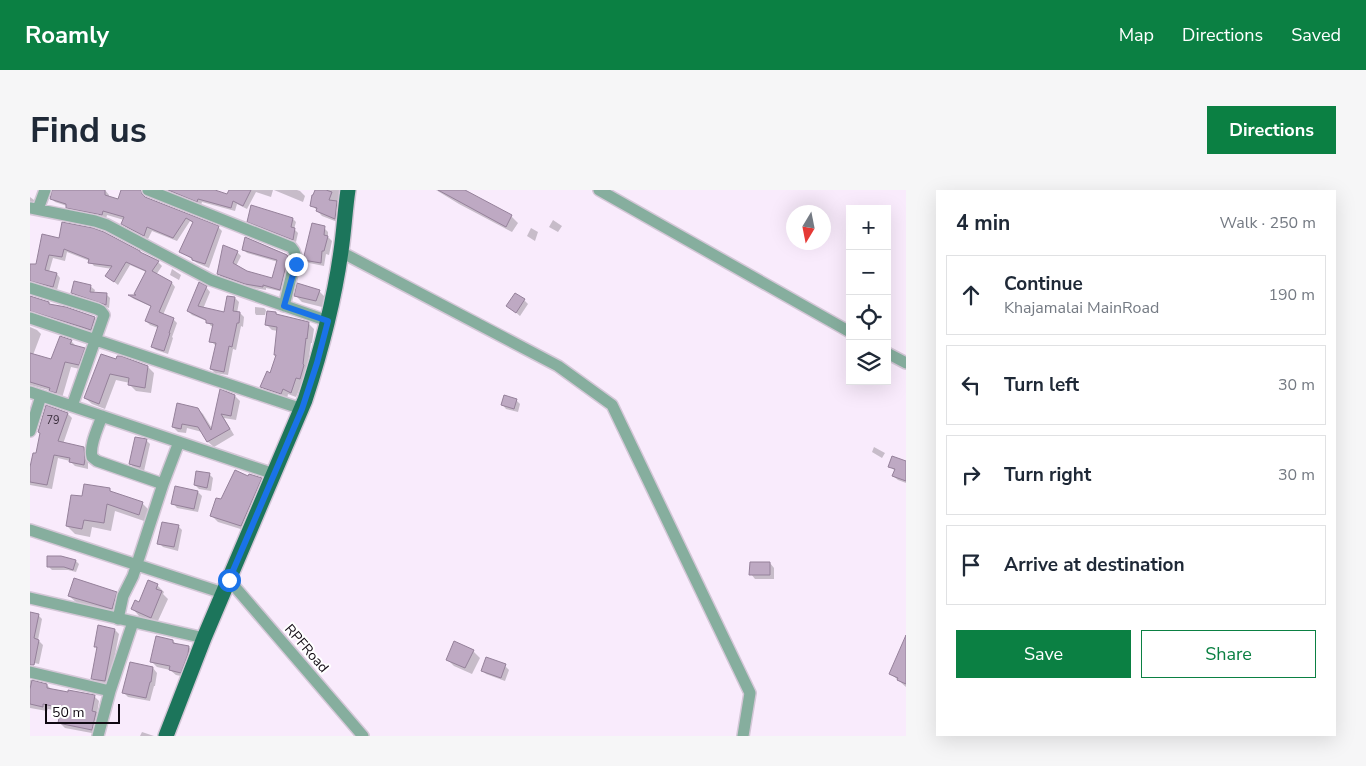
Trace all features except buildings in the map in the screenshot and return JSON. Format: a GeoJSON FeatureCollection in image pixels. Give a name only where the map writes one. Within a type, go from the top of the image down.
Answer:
{"type":"FeatureCollection","features":[{"type":"Feature","properties":{"kind":"main road"},"geometry":{"type":"LineString","coordinates":[[166,736],[204,638],[302,409],[328,321],[341,252],[346,191]]}},
{"type":"Feature","properties":{"kind":"street"},"geometry":{"type":"LineString","coordinates":[[44,190],[34,208],[107,225],[211,280],[328,321]]}},
{"type":"Feature","properties":{"kind":"street"},"geometry":{"type":"LineString","coordinates":[[148,190],[291,247],[296,257],[284,306]]}},
{"type":"Feature","properties":{"kind":"street"},"geometry":{"type":"LineString","coordinates":[[599,190],[846,330]]}},
{"type":"Feature","properties":{"kind":"street"},"geometry":{"type":"LineString","coordinates":[[341,252],[558,366],[612,406],[750,693],[742,736]]}},
{"type":"Feature","properties":{"kind":"street"},"geometry":{"type":"LineString","coordinates":[[30,288],[101,311],[104,315],[72,406]]}},
{"type":"Feature","properties":{"kind":"street"},"geometry":{"type":"LineString","coordinates":[[30,318],[302,409]]}},
{"type":"Feature","properties":{"kind":"street"},"geometry":{"type":"LineString","coordinates":[[891,355],[906,363]]}},
{"type":"Feature","properties":{"kind":"street"},"geometry":{"type":"LineString","coordinates":[[30,431],[36,394],[274,474]]}},
{"type":"Feature","properties":{"kind":"street"},"geometry":{"type":"LineString","coordinates":[[102,416],[91,453],[92,458],[163,484]]}},
{"type":"Feature","properties":{"kind":"street"},"geometry":{"type":"LineString","coordinates":[[118,618],[123,596],[133,576],[179,442]]}},
{"type":"Feature","properties":{"kind":"street"},"geometry":{"type":"LineString","coordinates":[[30,530],[136,565],[226,586]]}},
{"type":"Feature","properties":{"kind":"street","name":"RPFRoad"},"geometry":{"type":"LineString","coordinates":[[226,586],[363,736]]}},
{"type":"Feature","properties":{"kind":"street"},"geometry":{"type":"LineString","coordinates":[[30,598],[204,638]]}},
{"type":"Feature","properties":{"kind":"street"},"geometry":{"type":"LineString","coordinates":[[98,736],[110,691],[133,622]]}},
{"type":"Feature","properties":{"kind":"street"},"geometry":{"type":"LineString","coordinates":[[30,672],[110,691]]}},
{"type":"Feature","properties":{"kind":"route"},"geometry":{"type":"LineString","coordinates":[[229,580],[302,409],[328,321],[284,306],[296,264]]}}]}
